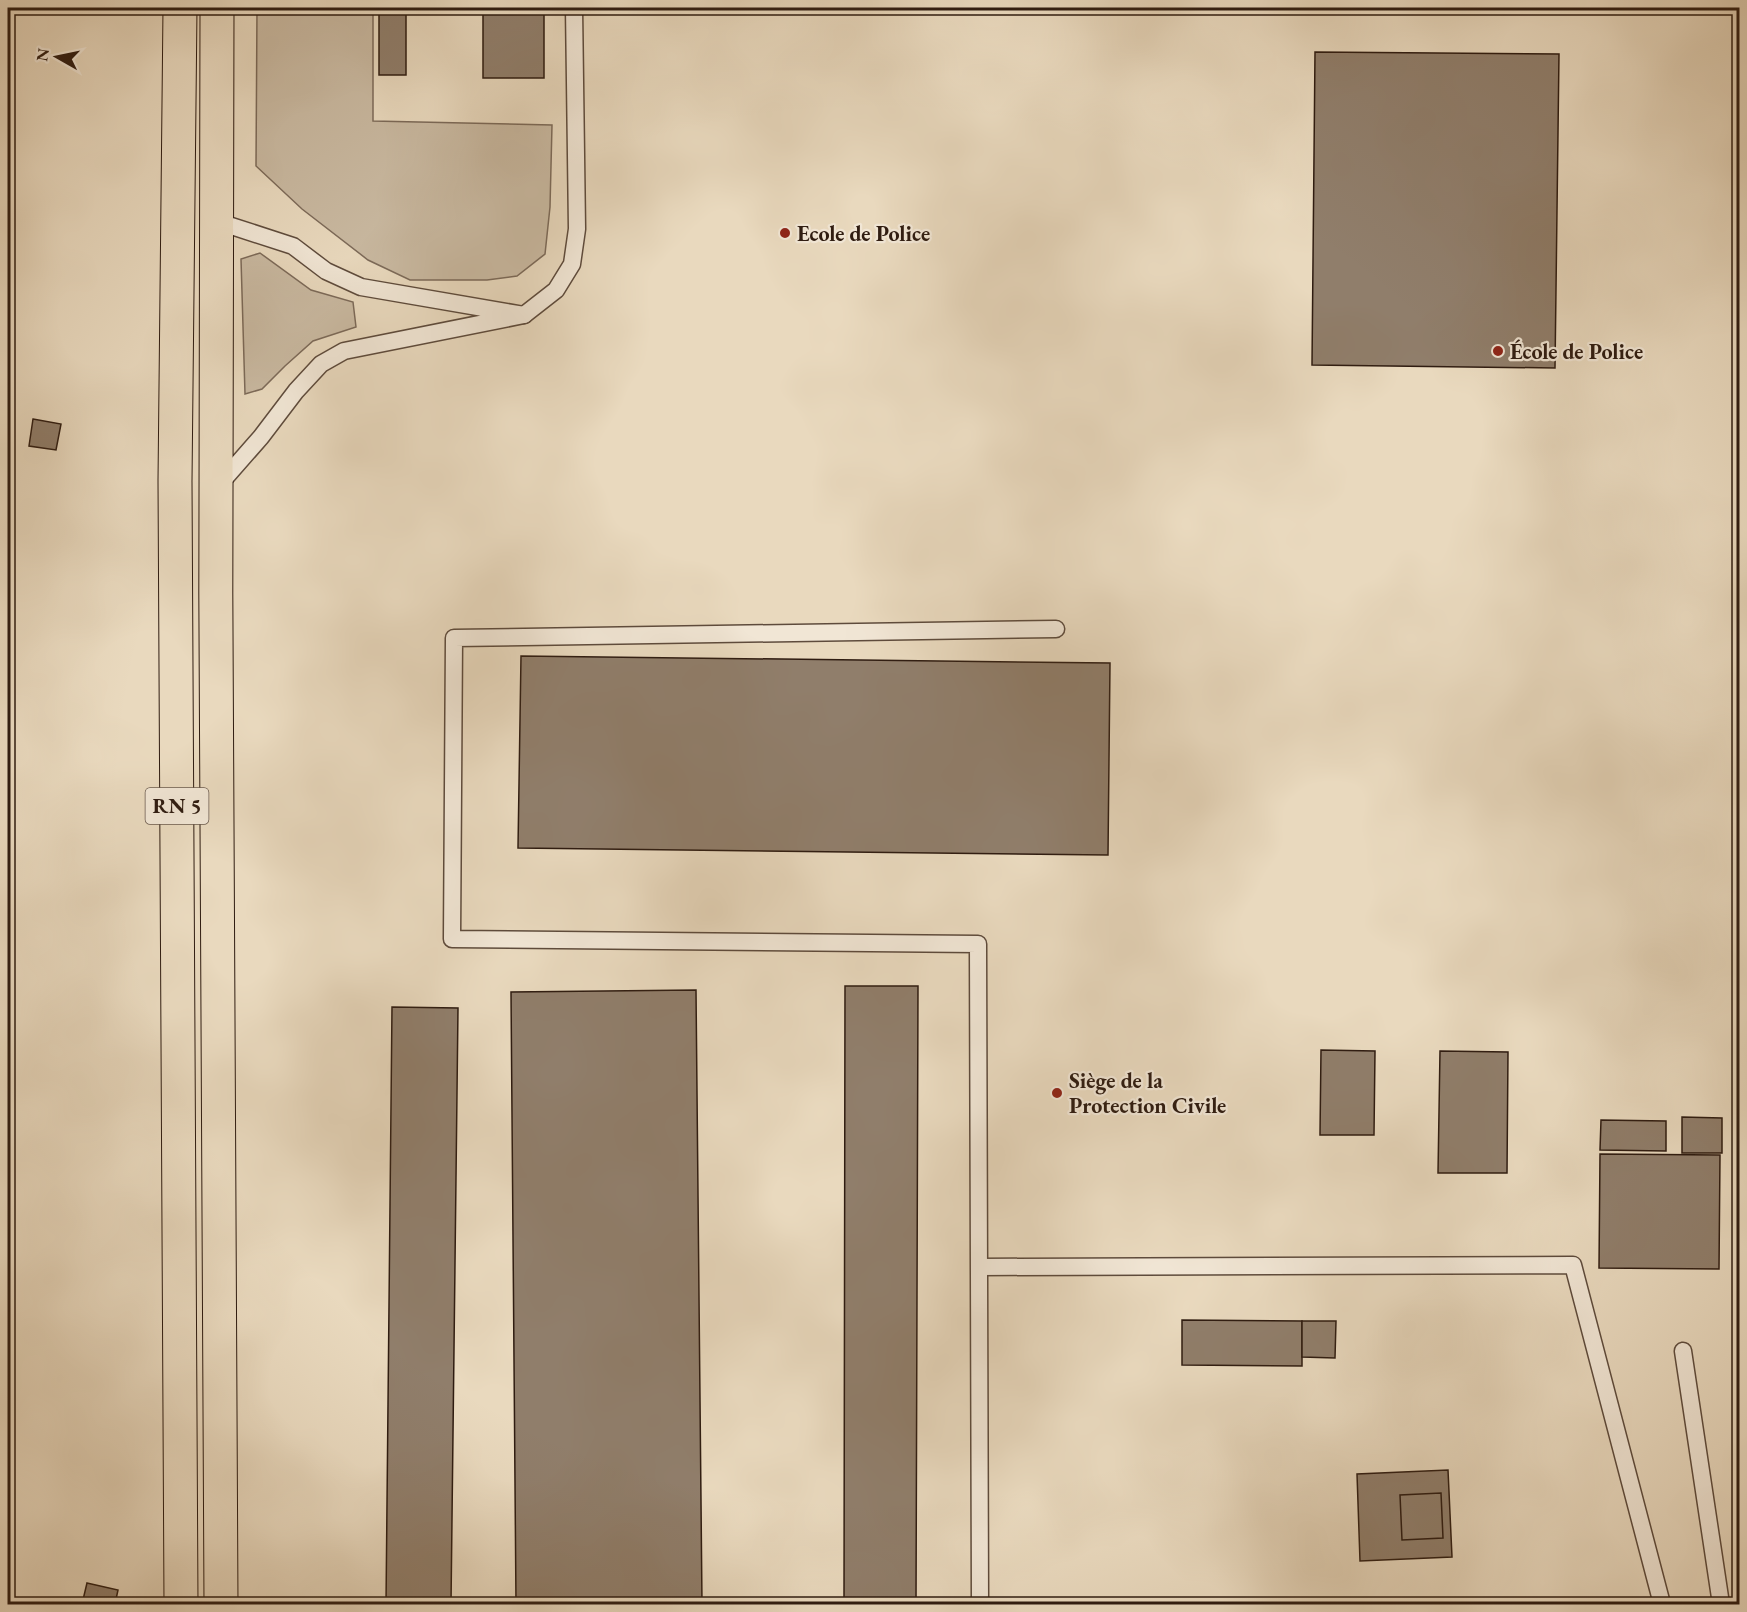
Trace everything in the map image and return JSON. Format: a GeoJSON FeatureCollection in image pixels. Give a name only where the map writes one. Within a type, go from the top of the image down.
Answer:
{"type":"FeatureCollection","features":[{"type":"Feature","properties":{"kind":"highway","name":"RN 5"},"geometry":{"type":"LineString","coordinates":[[180,8],[175,493],[181,1605]]}},
{"type":"Feature","properties":{"kind":"highway","name":"RN 5"},"geometry":{"type":"LineString","coordinates":[[217,8],[216,1174],[221,1605]]}},
{"type":"Feature","properties":{"kind":"highway"},"geometry":{"type":"LineString","coordinates":[[178,221],[216,221]]}},
{"type":"Feature","properties":{"kind":"lane"},"geometry":{"type":"LineString","coordinates":[[216,489],[321,364],[344,351],[524,315],[556,290],[572,264],[577,229],[574,8]]}},
{"type":"Feature","properties":{"kind":"lane"},"geometry":{"type":"LineString","coordinates":[[216,221],[293,246],[326,271],[361,287],[524,315]]}},
{"type":"Feature","properties":{"kind":"lane"},"geometry":{"type":"LineString","coordinates":[[980,1605],[978,944],[452,939],[454,638],[1056,629]]}},
{"type":"Feature","properties":{"kind":"lane"},"geometry":{"type":"LineString","coordinates":[[980,1267],[1574,1265],[1662,1605]]}},
{"type":"Feature","properties":{"kind":"lane"},"geometry":{"type":"LineString","coordinates":[[1683,1351],[1721,1605]]}},
{"type":"Feature","properties":{"kind":"shaded area"},"geometry":{"type":"Polygon","coordinates":[[[257,8],[373,8],[373,121],[552,125],[550,207],[545,254],[517,276],[487,280],[410,280],[368,260],[302,209],[256,166],[257,8]]]}},
{"type":"Feature","properties":{"kind":"shaded area"},"geometry":{"type":"Polygon","coordinates":[[[260,253],[311,290],[353,302],[356,327],[313,341],[262,389],[245,394],[241,259],[260,253]]]}},
{"type":"Feature","properties":{"kind":"building"},"geometry":{"type":"Polygon","coordinates":[[[483,8],[544,8],[544,78],[483,78],[483,8]]]}},
{"type":"Feature","properties":{"kind":"building"},"geometry":{"type":"Polygon","coordinates":[[[379,10],[406,10],[406,75],[379,75],[379,10]]]}},
{"type":"Feature","properties":{"kind":"building"},"geometry":{"type":"Polygon","coordinates":[[[1315,52],[1559,54],[1555,368],[1312,365],[1315,52]]]}},
{"type":"Feature","properties":{"kind":"building"},"geometry":{"type":"Polygon","coordinates":[[[33,419],[61,424],[56,450],[29,446],[33,419]]]}},
{"type":"Feature","properties":{"kind":"building"},"geometry":{"type":"Polygon","coordinates":[[[521,656],[1110,663],[1108,855],[518,848],[521,656]]]}},
{"type":"Feature","properties":{"kind":"building"},"geometry":{"type":"Polygon","coordinates":[[[845,986],[918,986],[916,1604],[844,1604],[845,986]]]}},
{"type":"Feature","properties":{"kind":"building"},"geometry":{"type":"Polygon","coordinates":[[[696,990],[702,1604],[516,1604],[511,992],[696,990]]]}},
{"type":"Feature","properties":{"kind":"building"},"geometry":{"type":"Polygon","coordinates":[[[392,1007],[458,1008],[451,1604],[386,1604],[392,1007]]]}},
{"type":"Feature","properties":{"kind":"building"},"geometry":{"type":"Polygon","coordinates":[[[1321,1050],[1375,1051],[1374,1135],[1320,1135],[1321,1050]]]}},
{"type":"Feature","properties":{"kind":"building"},"geometry":{"type":"Polygon","coordinates":[[[1440,1051],[1508,1052],[1507,1173],[1438,1173],[1440,1051]]]}},
{"type":"Feature","properties":{"kind":"building"},"geometry":{"type":"Polygon","coordinates":[[[1682,1117],[1722,1118],[1722,1153],[1682,1153],[1682,1117]]]}},
{"type":"Feature","properties":{"kind":"building"},"geometry":{"type":"Polygon","coordinates":[[[1601,1120],[1666,1121],[1666,1151],[1600,1150],[1601,1120]]]}},
{"type":"Feature","properties":{"kind":"building"},"geometry":{"type":"Polygon","coordinates":[[[1600,1154],[1720,1155],[1719,1269],[1599,1268],[1600,1154]]]}},
{"type":"Feature","properties":{"kind":"building"},"geometry":{"type":"Polygon","coordinates":[[[1182,1320],[1302,1321],[1302,1366],[1182,1365],[1182,1320]]]}},
{"type":"Feature","properties":{"kind":"building"},"geometry":{"type":"Polygon","coordinates":[[[1302,1321],[1336,1321],[1335,1358],[1302,1357],[1302,1321]]]}},
{"type":"Feature","properties":{"kind":"building"},"geometry":{"type":"Polygon","coordinates":[[[1448,1470],[1452,1557],[1360,1561],[1357,1474],[1448,1470]]]}},
{"type":"Feature","properties":{"kind":"building"},"geometry":{"type":"Polygon","coordinates":[[[1441,1493],[1443,1538],[1402,1540],[1400,1495],[1441,1493]]]}},
{"type":"Feature","properties":{"kind":"building"},"geometry":{"type":"Polygon","coordinates":[[[87,1583],[118,1590],[115,1604],[82,1604],[87,1583]]]}},
{"type":"Feature","properties":{"kind":"place","name":"Ecole de Police"},"geometry":{"type":"Point","coordinates":[785,233]}},
{"type":"Feature","properties":{"kind":"place","name":"École de Police"},"geometry":{"type":"Point","coordinates":[1498,351]}},
{"type":"Feature","properties":{"kind":"place","name":"Siège de la Protection Civile"},"geometry":{"type":"Point","coordinates":[1057,1093]}}]}
